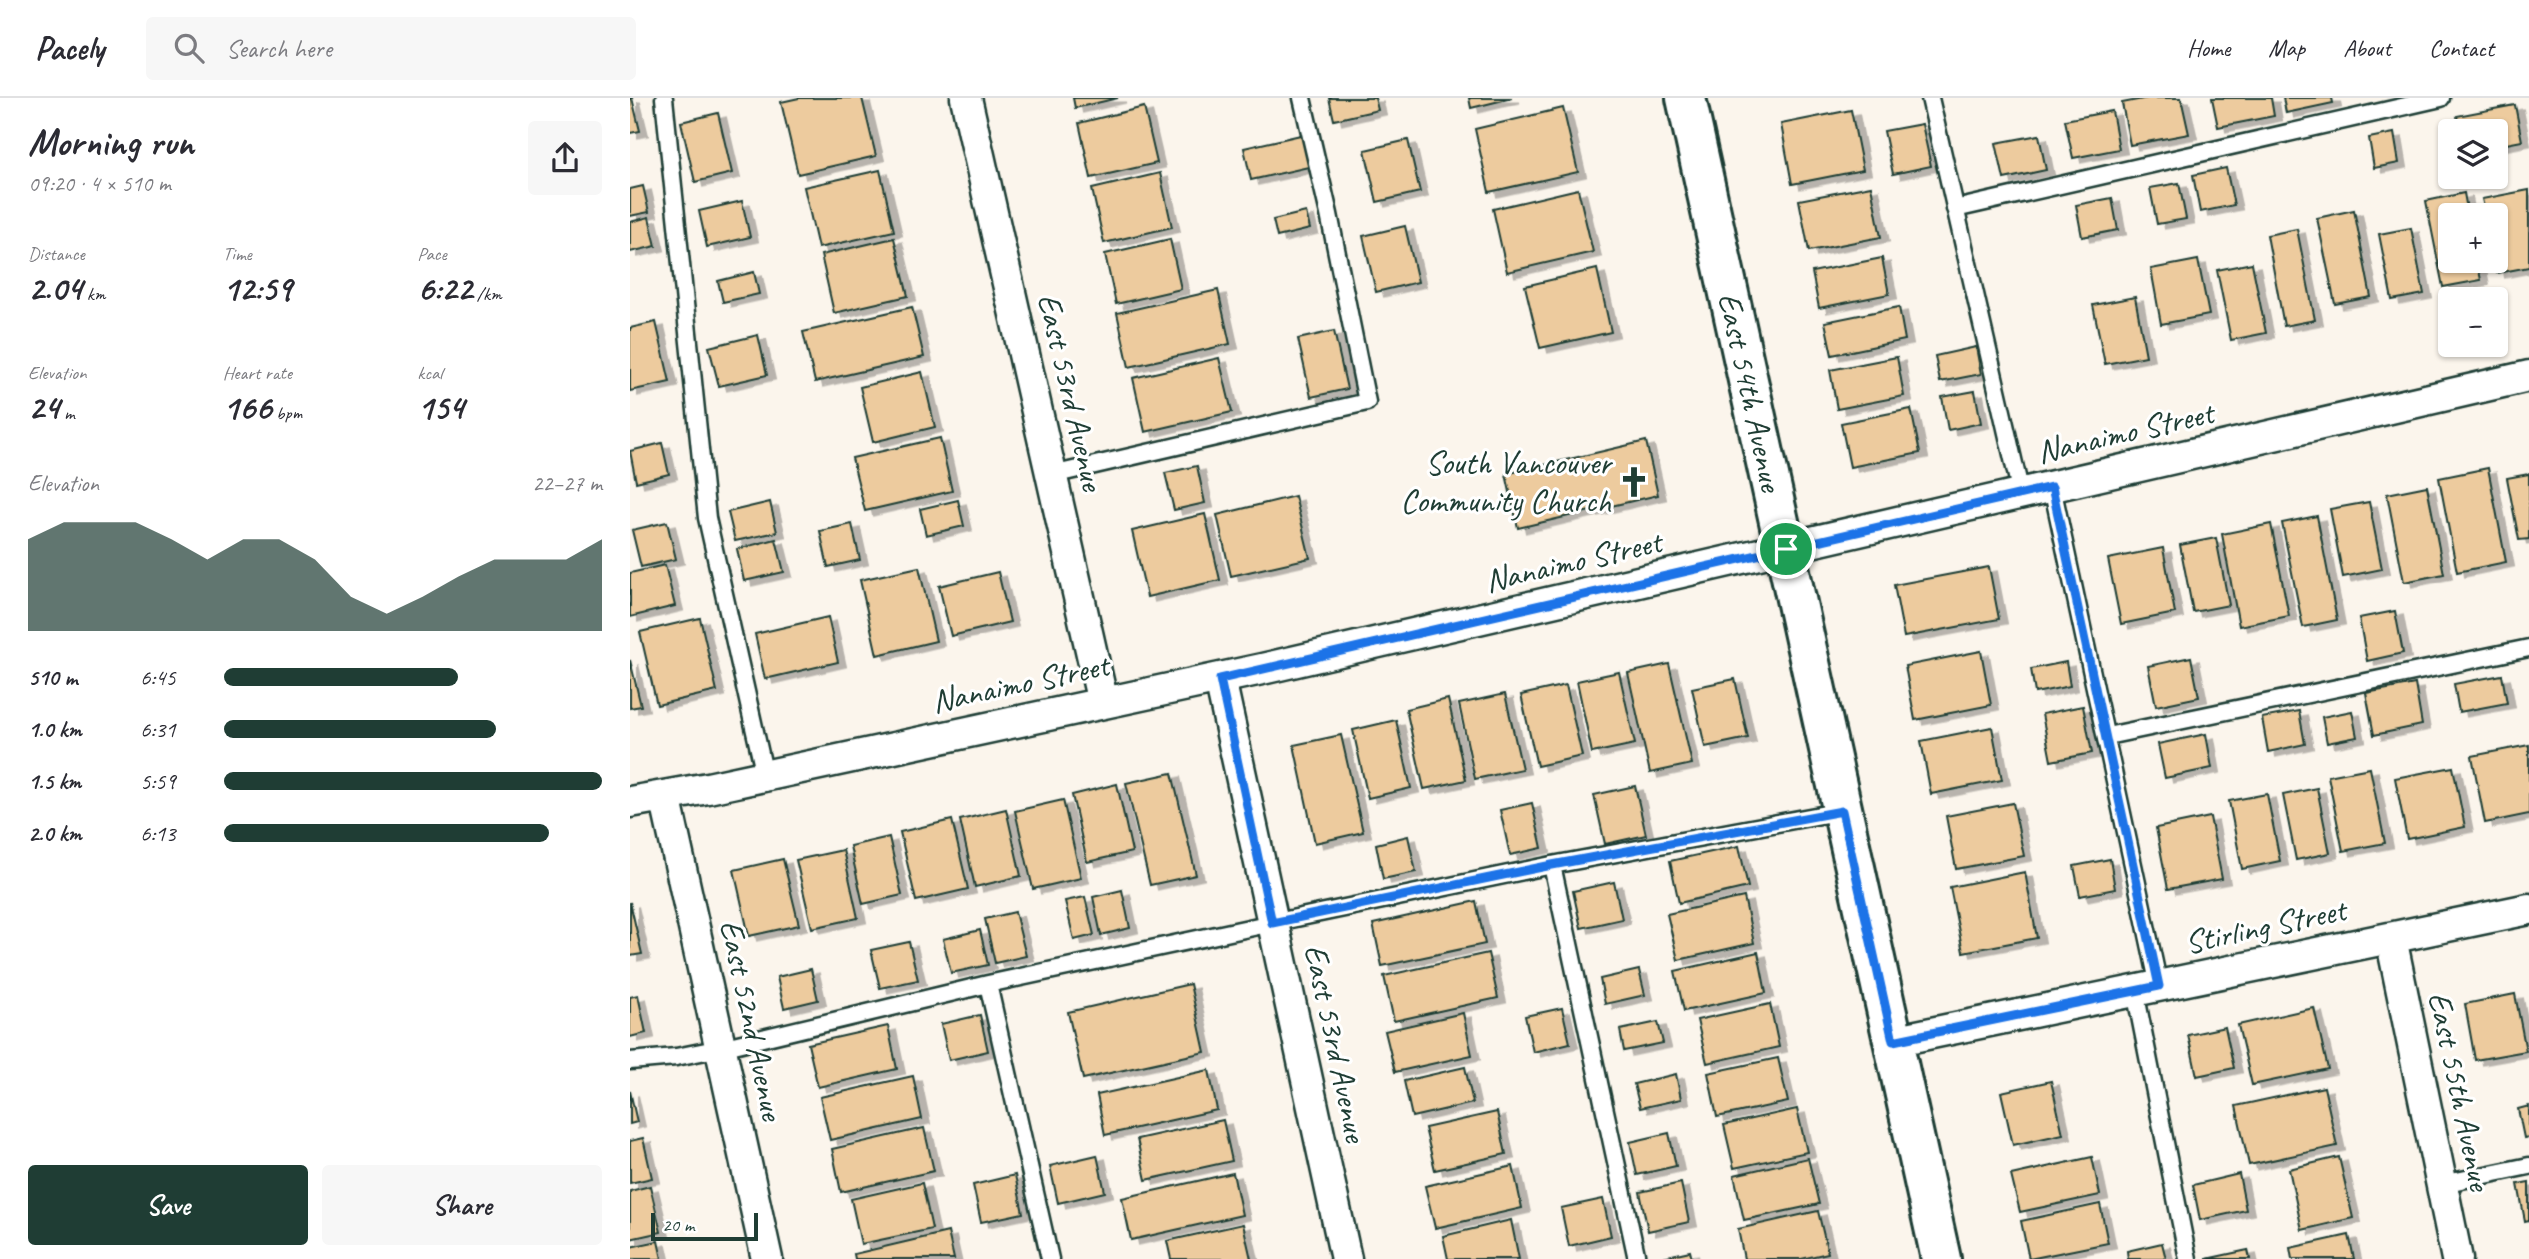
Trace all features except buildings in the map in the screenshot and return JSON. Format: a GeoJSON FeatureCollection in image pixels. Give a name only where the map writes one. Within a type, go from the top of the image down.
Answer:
{"type":"FeatureCollection","features":[{"type":"Feature","properties":{"kind":"street","name":"East 53rd Avenue"},"geometry":{"type":"LineString","coordinates":[[966,98],[1103,703]]}},
{"type":"Feature","properties":{"kind":"street","name":"East 54th Avenue"},"geometry":{"type":"LineString","coordinates":[[1686,98],[1941,1259]]}},
{"type":"Feature","properties":{"kind":"street","name":"Nanaimo Street"},"geometry":{"type":"LineString","coordinates":[[630,802],[1220,679],[2529,376]]}},
{"type":"Feature","properties":{"kind":"street","name":"East 53rd Avenue"},"geometry":{"type":"LineString","coordinates":[[1220,679],[1346,1259]]}},
{"type":"Feature","properties":{"kind":"street","name":"East 52nd Avenue"},"geometry":{"type":"LineString","coordinates":[[665,796],[767,1259]]}},
{"type":"Feature","properties":{"kind":"street","name":"Stirling Street"},"geometry":{"type":"LineString","coordinates":[[1893,1041],[2529,909]]}},
{"type":"Feature","properties":{"kind":"street","name":"East 55th Avenue"},"geometry":{"type":"LineString","coordinates":[[2391,938],[2457,1259]]}},
{"type":"Feature","properties":{"kind":"lane"},"geometry":{"type":"LineString","coordinates":[[664,98],[707,518],[765,776]]}},
{"type":"Feature","properties":{"kind":"lane"},"geometry":{"type":"LineString","coordinates":[[1052,475],[1367,402],[1329,214],[1302,98]]}},
{"type":"Feature","properties":{"kind":"lane"},"geometry":{"type":"LineString","coordinates":[[1930,98],[2021,495]]}},
{"type":"Feature","properties":{"kind":"lane"},"geometry":{"type":"LineString","coordinates":[[1955,209],[2441,98]]}},
{"type":"Feature","properties":{"kind":"lane"},"geometry":{"type":"LineString","coordinates":[[2052,487],[2107,736],[2188,1259]]}},
{"type":"Feature","properties":{"kind":"lane"},"geometry":{"type":"LineString","coordinates":[[2107,736],[2529,648]]}},
{"type":"Feature","properties":{"kind":"lane"},"geometry":{"type":"LineString","coordinates":[[630,1061],[676,1057],[721,1048],[988,984],[1552,865],[1842,811]]}},
{"type":"Feature","properties":{"kind":"lane"},"geometry":{"type":"LineString","coordinates":[[1552,865],[1637,1259]]}},
{"type":"Feature","properties":{"kind":"lane"},"geometry":{"type":"LineString","coordinates":[[988,984],[1050,1259]]}},
{"type":"Feature","properties":{"kind":"lane"},"geometry":{"type":"LineString","coordinates":[[2441,1184],[2529,1167]]}},
{"type":"Feature","properties":{"kind":"place","name":"South Vancouver Community Church"},"geometry":{"type":"Point","coordinates":[1634,482]}},
{"type":"Feature","properties":{"kind":"route"},"geometry":{"type":"LineString","coordinates":[[2052,487],[2159,986],[1893,1041],[1842,811],[1552,865],[1272,923],[1220,679],[1786,549],[2052,487]]}}]}
